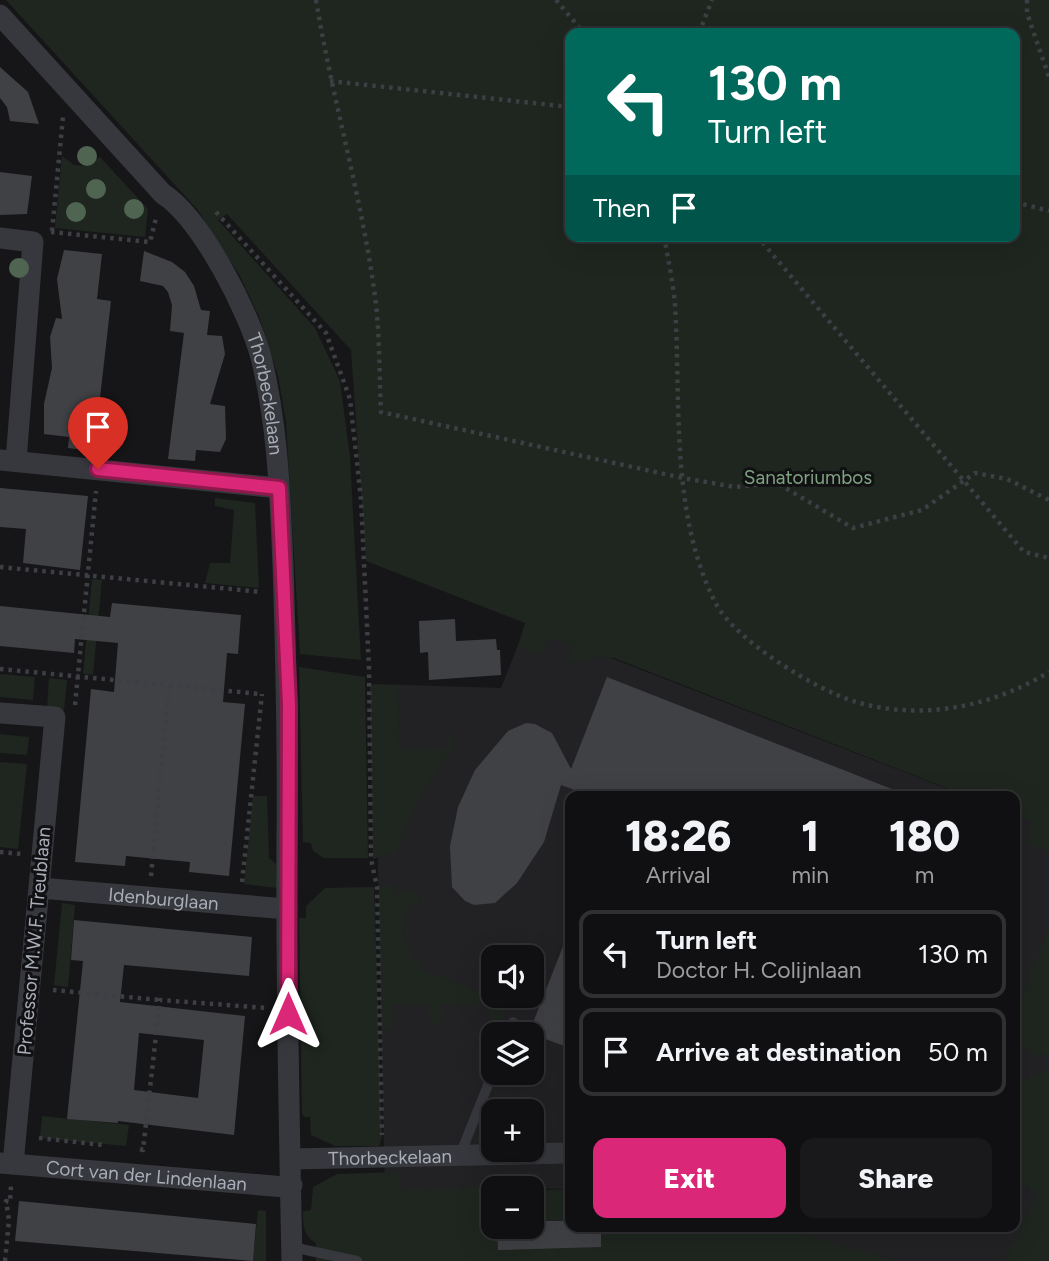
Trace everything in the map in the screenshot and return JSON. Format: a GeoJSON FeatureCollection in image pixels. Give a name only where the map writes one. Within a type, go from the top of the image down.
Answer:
{"type":"FeatureCollection","features":[{"type":"Feature","properties":{"kind":"street","name":"Thorbeckelaan"},"geometry":{"type":"LineString","coordinates":[[0,15],[171,199],[216,259],[240,303],[260,355],[273,419],[279,488],[274,590],[289,705],[287,909],[292,1254]]}},
{"type":"Feature","properties":{"kind":"street"},"geometry":{"type":"LineString","coordinates":[[0,239],[43,237],[8,460],[279,488]]}},
{"type":"Feature","properties":{"kind":"street","name":"Professor M.W.F. Treublaan"},"geometry":{"type":"LineString","coordinates":[[0,713],[54,717],[16,1136],[7,1163]]}},
{"type":"Feature","properties":{"kind":"street","name":"Idenburglaan"},"geometry":{"type":"LineString","coordinates":[[40,888],[287,909]]}},
{"type":"Feature","properties":{"kind":"street","name":"Thorbeckelaan"},"geometry":{"type":"LineString","coordinates":[[292,1159],[565,1153]]}},
{"type":"Feature","properties":{"kind":"street","name":"Cort van der Lindenlaan"},"geometry":{"type":"LineString","coordinates":[[7,1163],[285,1188],[292,1185]]}},
{"type":"Feature","properties":{"kind":"lane"},"geometry":{"type":"LineString","coordinates":[[460,1155],[488,1085]]}},
{"type":"Feature","properties":{"kind":"lane"},"geometry":{"type":"LineString","coordinates":[[292,1254],[356,1261]]}},
{"type":"Feature","properties":{"kind":"path"},"geometry":{"type":"LineString","coordinates":[[316,0],[330,81],[358,191],[375,292],[382,412],[683,478],[735,487],[777,484],[853,528],[922,510],[975,473],[1007,479],[1049,500]]}},
{"type":"Feature","properties":{"kind":"path"},"geometry":{"type":"LineString","coordinates":[[556,0],[580,28]]}},
{"type":"Feature","properties":{"kind":"path"},"geometry":{"type":"LineString","coordinates":[[701,28],[712,0]]}},
{"type":"Feature","properties":{"kind":"path"},"geometry":{"type":"LineString","coordinates":[[1027,0],[1027,13],[1049,76]]}},
{"type":"Feature","properties":{"kind":"path"},"geometry":{"type":"LineString","coordinates":[[330,81],[565,106]]}},
{"type":"Feature","properties":{"kind":"path"},"geometry":{"type":"LineString","coordinates":[[66,88],[43,237],[150,242],[171,199],[210,205],[326,333],[350,399],[361,499],[368,655],[371,859],[377,887],[382,1157]]}},
{"type":"Feature","properties":{"kind":"path"},"geometry":{"type":"LineString","coordinates":[[1020,203],[1049,211]]}},
{"type":"Feature","properties":{"kind":"path"},"geometry":{"type":"LineString","coordinates":[[665,242],[674,300],[683,478],[695,552],[716,605],[748,639],[806,681],[869,706],[908,711],[967,707],[1022,689],[1049,672]]}},
{"type":"Feature","properties":{"kind":"path"},"geometry":{"type":"LineString","coordinates":[[762,242],[1024,552],[1049,558]]}},
{"type":"Feature","properties":{"kind":"path"},"geometry":{"type":"LineString","coordinates":[[77,677],[98,469]]}},
{"type":"Feature","properties":{"kind":"path"},"geometry":{"type":"LineString","coordinates":[[0,567],[274,590],[264,605]]}},
{"type":"Feature","properties":{"kind":"path"},"geometry":{"type":"LineString","coordinates":[[0,669],[268,694]]}},
{"type":"Feature","properties":{"kind":"path"},"geometry":{"type":"LineString","coordinates":[[149,897],[170,685]]}},
{"type":"Feature","properties":{"kind":"path"},"geometry":{"type":"LineString","coordinates":[[239,905],[260,694]]}},
{"type":"Feature","properties":{"kind":"path"},"geometry":{"type":"LineString","coordinates":[[30,988],[267,1008],[267,996]]}},
{"type":"Feature","properties":{"kind":"path"},"geometry":{"type":"LineString","coordinates":[[130,1148],[143,1150],[160,1000]]}},
{"type":"Feature","properties":{"kind":"path"},"geometry":{"type":"LineString","coordinates":[[16,1136],[105,1145]]}},
{"type":"Feature","properties":{"kind":"path"},"geometry":{"type":"LineString","coordinates":[[5,1261],[9,1220],[6,1201],[10,1202],[7,1163]]}},
{"type":"Feature","properties":{"kind":"shaded area"},"geometry":{"type":"Polygon","coordinates":[[[526,625],[953,791],[565,791],[565,1189],[544,1189],[544,1176],[481,1176],[481,1189],[385,1195],[374,684],[501,688],[526,625]]]}},
{"type":"Feature","properties":{"kind":"shaded area"},"geometry":{"type":"Polygon","coordinates":[[[1020,817],[1049,828],[1049,1261],[839,1261],[749,1232],[1020,1232],[1020,817]]]}},
{"type":"Feature","properties":{"kind":"green space","name":"Sanatoriumbos"},"geometry":{"type":"Polygon","coordinates":[[[6,0],[1049,0],[1049,851],[1026,844],[1032,822],[1020,817],[1020,791],[954,791],[614,658],[598,657],[565,664],[572,645],[549,638],[541,655],[518,646],[525,623],[366,561],[351,350],[227,214],[218,220],[315,328],[340,381],[350,457],[361,660],[300,654],[286,423],[278,376],[260,319],[240,276],[197,209],[6,0]]]}},
{"type":"Feature","properties":{"kind":"green space"},"geometry":{"type":"Polygon","coordinates":[[[62,156],[74,165],[87,166],[100,157],[148,209],[145,237],[55,228],[62,156]]]}},
{"type":"Feature","properties":{"kind":"green space"},"geometry":{"type":"Polygon","coordinates":[[[215,498],[255,503],[259,588],[205,583],[210,563],[230,563],[234,510],[215,506],[215,498]]]}},
{"type":"Feature","properties":{"kind":"green space"},"geometry":{"type":"Polygon","coordinates":[[[92,579],[102,580],[93,675],[83,674],[92,579]]]}},
{"type":"Feature","properties":{"kind":"green space"},"geometry":{"type":"Polygon","coordinates":[[[299,667],[365,677],[368,858],[324,858],[313,851],[311,843],[303,842],[299,667]]]}},
{"type":"Feature","properties":{"kind":"green space"},"geometry":{"type":"Polygon","coordinates":[[[0,674],[35,677],[33,700],[0,697],[0,674]]]}},
{"type":"Feature","properties":{"kind":"green space"},"geometry":{"type":"Polygon","coordinates":[[[49,678],[67,680],[64,710],[47,708],[49,678]]]}},
{"type":"Feature","properties":{"kind":"green space"},"geometry":{"type":"Polygon","coordinates":[[[370,685],[398,685],[399,748],[447,749],[448,730],[455,740],[419,797],[395,855],[387,854],[373,859],[370,685]]]}},
{"type":"Feature","properties":{"kind":"green space"},"geometry":{"type":"Polygon","coordinates":[[[0,734],[29,737],[27,755],[0,753],[0,734]]]}},
{"type":"Feature","properties":{"kind":"green space"},"geometry":{"type":"Polygon","coordinates":[[[0,762],[27,764],[18,849],[0,847],[0,762]]]}},
{"type":"Feature","properties":{"kind":"green space"},"geometry":{"type":"Polygon","coordinates":[[[253,796],[267,796],[269,858],[276,864],[277,888],[244,884],[253,796]]]}},
{"type":"Feature","properties":{"kind":"green space"},"geometry":{"type":"Polygon","coordinates":[[[379,886],[395,886],[396,893],[418,891],[419,905],[409,903],[402,933],[412,959],[422,962],[420,969],[481,993],[481,1004],[442,1004],[442,1024],[430,1023],[430,1005],[392,1005],[392,1030],[382,1030],[379,886]]]}},
{"type":"Feature","properties":{"kind":"green space"},"geometry":{"type":"Polygon","coordinates":[[[374,887],[382,1136],[379,1146],[335,1146],[311,1135],[310,1117],[304,1117],[302,1113],[299,918],[306,918],[306,906],[325,888],[374,887]]]}},
{"type":"Feature","properties":{"kind":"green space"},"geometry":{"type":"Polygon","coordinates":[[[62,903],[75,905],[68,987],[54,985],[62,903]]]}},
{"type":"Feature","properties":{"kind":"green space"},"geometry":{"type":"Polygon","coordinates":[[[1049,927],[1049,1054],[1033,1056],[1021,1044],[1020,1002],[1049,927]]]}},
{"type":"Feature","properties":{"kind":"green space"},"geometry":{"type":"Polygon","coordinates":[[[491,1008],[506,1008],[500,1022],[491,1022],[491,1008]]]}},
{"type":"Feature","properties":{"kind":"green space"},"geometry":{"type":"Polygon","coordinates":[[[1049,1070],[1049,1261],[1005,1261],[1038,1193],[1020,1185],[1020,1078],[1026,1079],[1049,1070]]]}},
{"type":"Feature","properties":{"kind":"green space"},"geometry":{"type":"Polygon","coordinates":[[[42,1116],[129,1125],[126,1146],[40,1138],[42,1116]]]}},
{"type":"Feature","properties":{"kind":"green space"},"geometry":{"type":"Polygon","coordinates":[[[399,1172],[400,1190],[481,1188],[481,1239],[544,1239],[544,1186],[545,1190],[565,1189],[565,1232],[794,1232],[896,1261],[316,1261],[316,1243],[308,1237],[303,1221],[303,1211],[311,1210],[313,1187],[337,1174],[399,1172]]]}},
{"type":"Feature","properties":{"kind":"green space"},"geometry":{"type":"Polygon","coordinates":[[[258,1210],[266,1211],[266,1261],[253,1261],[258,1210]]]}},
{"type":"Feature","properties":{"kind":"building"},"geometry":{"type":"Polygon","coordinates":[[[0,67],[28,92],[39,124],[10,121],[7,107],[0,98],[0,67]]]}},
{"type":"Feature","properties":{"kind":"building"},"geometry":{"type":"Polygon","coordinates":[[[0,172],[32,176],[27,214],[0,215],[0,172]]]}},
{"type":"Feature","properties":{"kind":"building"},"geometry":{"type":"Polygon","coordinates":[[[64,250],[102,254],[97,299],[111,301],[94,451],[68,448],[69,437],[44,434],[44,404],[52,368],[50,337],[56,318],[62,319],[57,279],[64,250]]]}},
{"type":"Feature","properties":{"kind":"building"},"geometry":{"type":"Polygon","coordinates":[[[144,251],[172,262],[185,272],[194,286],[201,310],[210,311],[207,335],[222,336],[225,354],[210,404],[225,406],[226,439],[220,452],[196,450],[195,461],[168,459],[184,333],[170,331],[172,305],[163,286],[140,281],[144,251]]]}},
{"type":"Feature","properties":{"kind":"building"},"geometry":{"type":"Polygon","coordinates":[[[0,488],[88,496],[80,570],[23,563],[26,529],[0,527],[0,488]]]}},
{"type":"Feature","properties":{"kind":"building"},"geometry":{"type":"Polygon","coordinates":[[[112,603],[241,615],[238,654],[227,653],[223,702],[245,704],[229,876],[189,872],[190,862],[126,856],[125,866],[75,862],[91,689],[114,692],[118,643],[75,639],[74,653],[0,646],[0,606],[110,617],[112,603]]]}},
{"type":"Feature","properties":{"kind":"building"},"geometry":{"type":"Polygon","coordinates":[[[455,619],[456,641],[496,639],[497,650],[500,650],[501,675],[429,680],[428,652],[420,653],[419,621],[455,619]]]}},
{"type":"Feature","properties":{"kind":"building"},"geometry":{"type":"Polygon","coordinates":[[[607,677],[897,791],[577,791],[561,785],[544,842],[517,883],[495,903],[474,905],[465,901],[452,887],[450,846],[458,807],[475,770],[508,731],[526,723],[535,724],[552,733],[571,769],[607,677]]]}},
{"type":"Feature","properties":{"kind":"building"},"geometry":{"type":"Polygon","coordinates":[[[74,920],[252,937],[249,976],[124,965],[120,1002],[245,1016],[234,1135],[118,1121],[67,1119],[83,961],[71,960],[74,920]],[[139,1033],[134,1090],[198,1098],[204,1040],[139,1033]]]}},
{"type":"Feature","properties":{"kind":"building"},"geometry":{"type":"Polygon","coordinates":[[[565,941],[565,1046],[544,1038],[544,1022],[533,1022],[539,1008],[544,1008],[544,995],[565,941]]]}},
{"type":"Feature","properties":{"kind":"building"},"geometry":{"type":"Polygon","coordinates":[[[19,1201],[256,1224],[253,1261],[15,1241],[19,1201]]]}},
{"type":"Feature","properties":{"kind":"building"},"geometry":{"type":"Polygon","coordinates":[[[544,1221],[565,1221],[565,1232],[601,1232],[601,1247],[498,1250],[498,1239],[544,1239],[544,1221]]]}},
{"type":"Feature","properties":{"kind":"route"},"geometry":{"type":"LineString","coordinates":[[98,469],[279,488],[289,705],[288,1014]]}}]}
